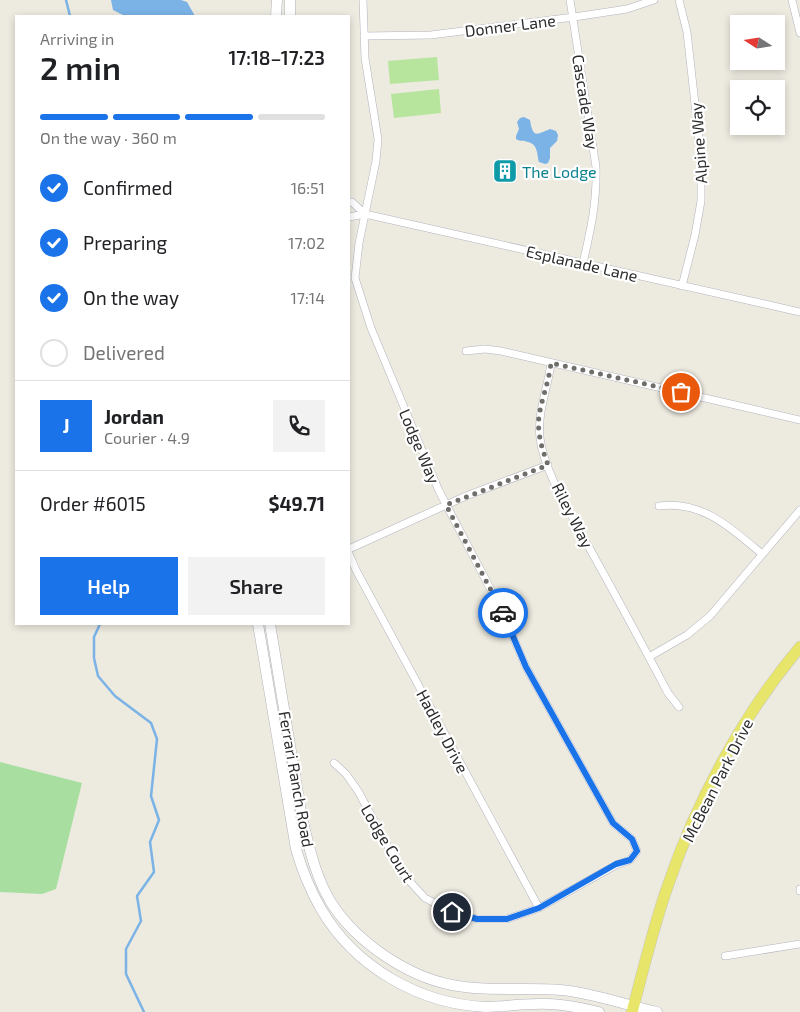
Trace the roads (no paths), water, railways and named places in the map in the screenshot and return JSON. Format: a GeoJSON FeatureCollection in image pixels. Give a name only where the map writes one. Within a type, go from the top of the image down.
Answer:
{"type":"FeatureCollection","features":[{"type":"Feature","properties":{"kind":"main road"},"geometry":{"type":"LineString","coordinates":[[276,15],[277,0]]}},
{"type":"Feature","properties":{"kind":"main road"},"geometry":{"type":"LineString","coordinates":[[290,0],[290,15]]}},
{"type":"Feature","properties":{"kind":"main road","name":"Ferrari Ranch Road"},"geometry":{"type":"LineString","coordinates":[[258,625],[296,849],[304,876],[320,908],[336,932],[357,954],[384,974],[419,992],[447,1002],[487,1007],[536,1004],[561,1005],[599,1012]]}},
{"type":"Feature","properties":{"kind":"main road","name":"Ferrari Ranch Road"},"geometry":{"type":"LineString","coordinates":[[270,625],[308,846],[331,902],[347,924],[369,944],[391,960],[451,985],[486,989],[563,990],[594,996],[633,1009],[657,1012]]}},
{"type":"Feature","properties":{"kind":"main road"},"geometry":{"type":"LineString","coordinates":[[278,625],[282,654],[284,707]]}},
{"type":"Feature","properties":{"kind":"main road","name":"McBean Park Drive"},"geometry":{"type":"LineString","coordinates":[[633,1009],[666,890],[696,813],[741,728],[780,671],[800,646]]}},
{"type":"Feature","properties":{"kind":"street","name":"Lodge Way"},"geometry":{"type":"LineString","coordinates":[[363,0],[365,58],[378,139],[376,161],[359,243],[355,278],[371,328],[446,505],[500,607],[531,676],[613,823],[632,839],[637,851]]}},
{"type":"Feature","properties":{"kind":"street","name":"Cascade Way"},"geometry":{"type":"LineString","coordinates":[[570,0],[574,17],[597,192],[583,263]]}},
{"type":"Feature","properties":{"kind":"street","name":"Donner Lane"},"geometry":{"type":"LineString","coordinates":[[364,36],[431,35],[627,9],[654,0]]}},
{"type":"Feature","properties":{"kind":"street","name":"Alpine Way"},"geometry":{"type":"LineString","coordinates":[[679,0],[687,32],[701,158],[701,201],[695,236],[682,286]]}},
{"type":"Feature","properties":{"kind":"street"},"geometry":{"type":"LineString","coordinates":[[792,0],[800,34]]}},
{"type":"Feature","properties":{"kind":"street","name":"Esplanade Lane"},"geometry":{"type":"LineString","coordinates":[[350,202],[365,214]]}},
{"type":"Feature","properties":{"kind":"street","name":"Esplanade Lane"},"geometry":{"type":"LineString","coordinates":[[350,217],[365,214],[800,312]]}},
{"type":"Feature","properties":{"kind":"street"},"geometry":{"type":"LineString","coordinates":[[466,351],[485,349],[800,420]]}},
{"type":"Feature","properties":{"kind":"street","name":"Riley Way"},"geometry":{"type":"LineString","coordinates":[[551,363],[540,416],[539,427],[542,449],[565,503],[668,693],[679,707]]}},
{"type":"Feature","properties":{"kind":"street"},"geometry":{"type":"LineString","coordinates":[[350,549],[446,505],[548,465]]}},
{"type":"Feature","properties":{"kind":"street"},"geometry":{"type":"LineString","coordinates":[[659,506],[673,504],[690,507],[712,516],[728,525],[762,554]]}},
{"type":"Feature","properties":{"kind":"street"},"geometry":{"type":"LineString","coordinates":[[649,657],[687,635],[710,616],[800,510]]}},
{"type":"Feature","properties":{"kind":"street","name":"Hadley Drive"},"geometry":{"type":"LineString","coordinates":[[350,556],[539,908]]}},
{"type":"Feature","properties":{"kind":"street","name":"Lodge Court"},"geometry":{"type":"LineString","coordinates":[[334,763],[346,774],[358,791],[404,874],[425,898],[452,912],[477,919],[507,919],[539,908],[616,864],[630,860],[637,851]]}},
{"type":"Feature","properties":{"kind":"street"},"geometry":{"type":"LineString","coordinates":[[725,956],[800,944]]}},
{"type":"Feature","properties":{"kind":"water"},"geometry":{"type":"Polygon","coordinates":[[[111,0],[181,0],[187,2],[194,15],[123,15],[113,10],[111,0]]]}},
{"type":"Feature","properties":{"kind":"water"},"geometry":{"type":"Polygon","coordinates":[[[524,117],[530,120],[532,130],[536,134],[550,129],[556,131],[558,135],[557,141],[550,148],[548,163],[539,162],[534,145],[516,139],[519,129],[517,122],[520,118],[524,117]]]}},
{"type":"Feature","properties":{"kind":"waterway"},"geometry":{"type":"LineString","coordinates":[[66,0],[70,15]]}},
{"type":"Feature","properties":{"kind":"waterway"},"geometry":{"type":"LineString","coordinates":[[100,625],[94,637],[94,658],[98,676],[115,696],[151,723],[157,739],[151,796],[159,820],[150,842],[154,872],[137,896],[141,921],[126,949],[126,974],[144,1012]]}},
{"type":"Feature","properties":{"kind":"place","name":"The Lodge"},"geometry":{"type":"Point","coordinates":[505,171]}}]}
